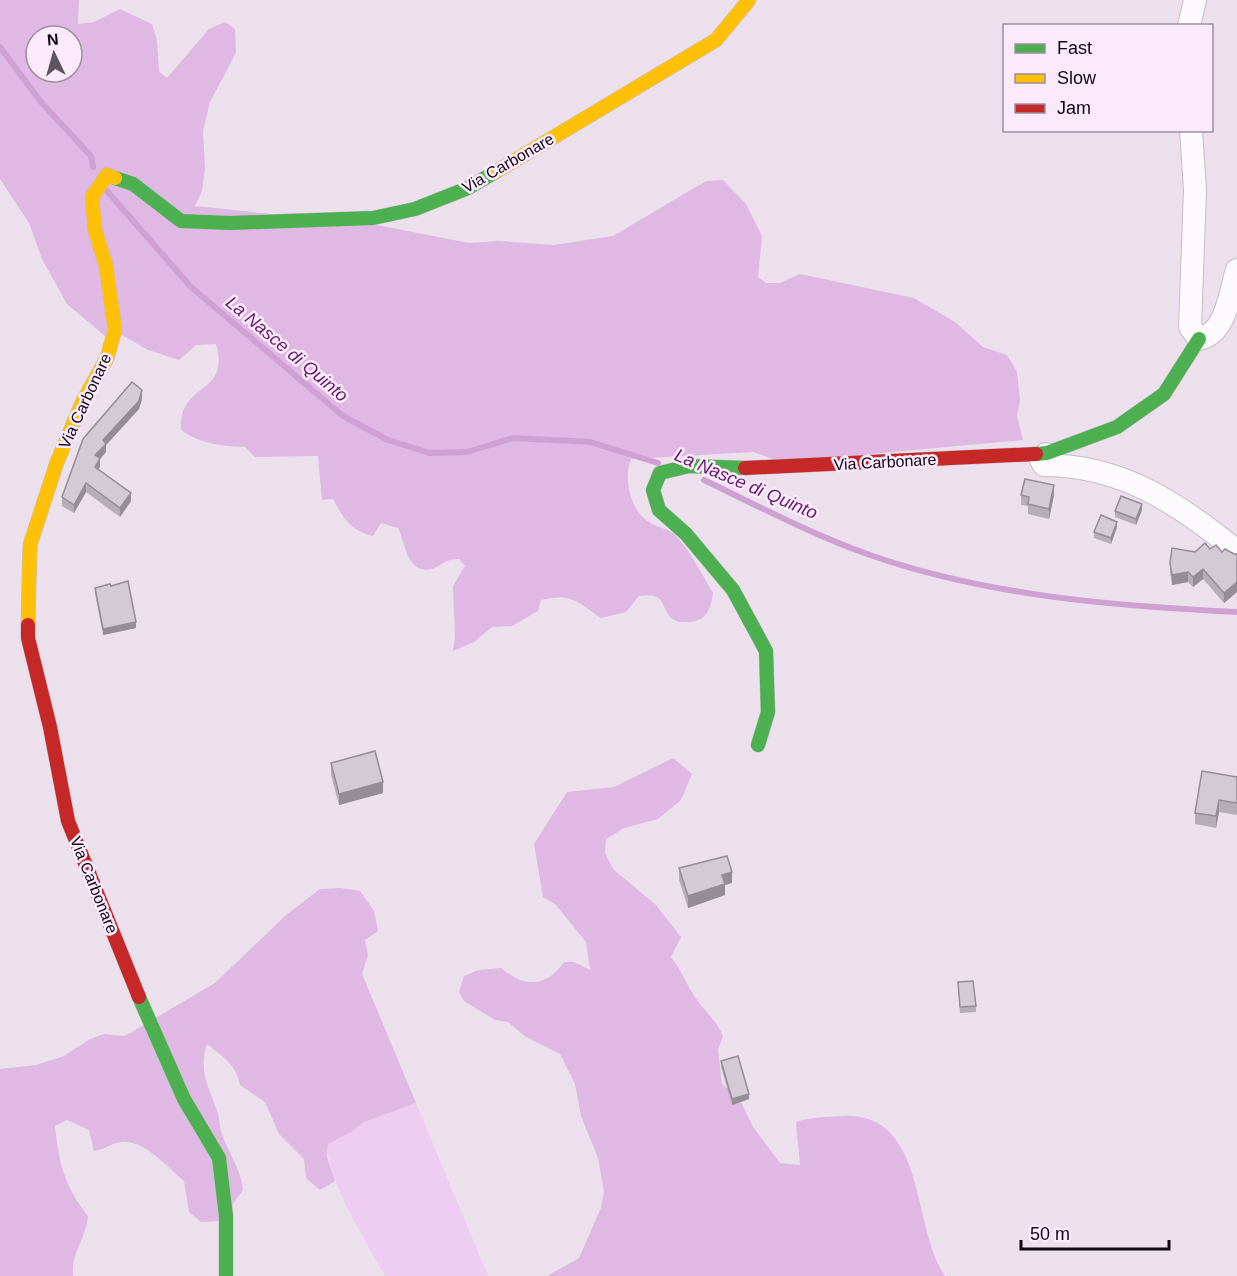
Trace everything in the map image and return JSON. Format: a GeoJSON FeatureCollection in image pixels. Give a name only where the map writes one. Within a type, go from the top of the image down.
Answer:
{"type":"FeatureCollection","features":[{"type":"Feature","properties":{"kind":"street","name":"Via Carbonare"},"geometry":{"type":"LineString","coordinates":[[226,1276],[226,1216],[219,1158],[184,1099],[68,821],[50,728],[28,638],[30,545],[57,462],[83,401],[107,358],[115,330],[106,266],[95,230],[92,197],[108,175],[133,184],[181,222],[230,223],[373,218],[415,209],[468,188],[596,111],[656,78],[716,40],[749,0]]}},
{"type":"Feature","properties":{"kind":"street"},"geometry":{"type":"LineString","coordinates":[[1189,24],[1195,0]]}},
{"type":"Feature","properties":{"kind":"street"},"geometry":{"type":"LineString","coordinates":[[1191,132],[1195,190],[1190,327],[1198,339]]}},
{"type":"Feature","properties":{"kind":"street","name":"Via Carbonare"},"geometry":{"type":"LineString","coordinates":[[758,745],[768,712],[766,651],[733,590],[686,534],[659,510],[653,490],[660,473],[689,466],[733,468],[891,463],[1047,453],[1118,427],[1164,394],[1198,339],[1209,337],[1220,327],[1237,270]]}},
{"type":"Feature","properties":{"kind":"street"},"geometry":{"type":"LineString","coordinates":[[1047,453],[1041,460],[1044,465],[1068,465],[1111,476],[1164,496],[1237,551]]}},
{"type":"Feature","properties":{"kind":"shaded area"},"geometry":{"type":"Polygon","coordinates":[[[0,0],[79,0],[78,24],[94,22],[120,9],[152,24],[157,40],[159,72],[167,78],[209,29],[225,22],[235,29],[236,53],[210,102],[203,131],[205,168],[202,191],[195,206],[377,225],[469,243],[498,241],[554,245],[613,236],[706,181],[723,180],[746,204],[762,236],[758,277],[766,283],[780,283],[800,274],[914,298],[955,322],[983,347],[1007,355],[1017,372],[1020,400],[1017,416],[1023,440],[782,462],[753,452],[631,459],[628,484],[637,510],[649,522],[671,532],[680,540],[713,593],[711,604],[704,617],[694,621],[676,621],[669,616],[659,599],[649,595],[639,596],[626,612],[601,618],[573,600],[560,597],[551,598],[541,600],[538,611],[512,626],[492,627],[474,642],[453,651],[455,637],[453,586],[465,566],[459,559],[424,570],[417,567],[408,556],[398,528],[381,523],[373,536],[353,527],[344,518],[333,499],[322,500],[318,456],[255,457],[245,447],[212,443],[181,430],[182,414],[187,403],[211,382],[216,373],[219,361],[216,344],[196,345],[179,360],[148,350],[122,335],[105,336],[67,304],[42,259],[29,223],[0,179],[0,0]]]}},
{"type":"Feature","properties":{"kind":"shaded area"},"geometry":{"type":"Polygon","coordinates":[[[673,758],[692,774],[681,800],[658,819],[624,828],[606,839],[605,853],[613,869],[656,905],[681,937],[671,957],[693,994],[717,1024],[723,1036],[718,1050],[722,1084],[740,1100],[753,1127],[780,1163],[800,1165],[796,1122],[802,1120],[842,1116],[869,1119],[889,1132],[903,1151],[913,1175],[934,1255],[945,1276],[547,1276],[579,1258],[601,1208],[604,1192],[598,1158],[581,1116],[575,1084],[560,1054],[526,1037],[508,1022],[495,1020],[464,1001],[459,992],[464,976],[478,970],[501,968],[518,979],[535,982],[550,977],[564,962],[574,962],[590,970],[586,942],[556,905],[543,897],[534,844],[567,792],[614,787],[673,758]]]}},
{"type":"Feature","properties":{"kind":"shaded area"},"geometry":{"type":"Polygon","coordinates":[[[340,888],[360,891],[374,911],[378,931],[365,940],[368,955],[362,974],[416,1103],[364,1122],[328,1144],[327,1157],[335,1181],[320,1190],[306,1178],[304,1159],[279,1134],[265,1102],[240,1085],[232,1066],[207,1044],[204,1071],[221,1131],[237,1168],[243,1190],[220,1221],[201,1222],[189,1212],[184,1181],[147,1149],[130,1142],[121,1142],[94,1151],[89,1130],[67,1120],[55,1126],[58,1152],[68,1184],[88,1216],[85,1232],[74,1259],[73,1276],[0,1276],[0,1069],[36,1065],[64,1056],[90,1039],[104,1034],[125,1036],[215,983],[286,915],[320,889],[340,888]]]}},
{"type":"Feature","properties":{"kind":"shaded area"},"geometry":{"type":"Polygon","coordinates":[[[416,1103],[488,1276],[385,1276],[340,1192],[329,1158],[328,1144],[364,1122],[416,1103]]]}},
{"type":"Feature","properties":{"kind":"building"},"geometry":{"type":"Polygon","coordinates":[[[132,382],[142,390],[139,401],[103,440],[106,444],[95,455],[100,458],[95,467],[131,493],[120,508],[86,483],[74,505],[62,497],[83,439],[132,382]]]}},
{"type":"Feature","properties":{"kind":"building"},"geometry":{"type":"Polygon","coordinates":[[[1025,479],[1054,485],[1049,509],[1028,504],[1029,497],[1021,495],[1025,479]]]}},
{"type":"Feature","properties":{"kind":"building"},"geometry":{"type":"Polygon","coordinates":[[[1121,496],[1142,504],[1136,519],[1115,511],[1121,496]]]}},
{"type":"Feature","properties":{"kind":"building"},"geometry":{"type":"Polygon","coordinates":[[[1101,515],[1117,522],[1111,538],[1094,532],[1101,515]]]}},
{"type":"Feature","properties":{"kind":"building"},"geometry":{"type":"Polygon","coordinates":[[[1205,543],[1210,549],[1216,545],[1222,552],[1225,549],[1237,554],[1237,582],[1224,593],[1203,569],[1193,577],[1188,572],[1172,575],[1170,563],[1172,548],[1195,552],[1205,543]]]}},
{"type":"Feature","properties":{"kind":"building"},"geometry":{"type":"Polygon","coordinates":[[[128,581],[136,622],[103,629],[95,588],[128,581]]]}},
{"type":"Feature","properties":{"kind":"building"},"geometry":{"type":"Polygon","coordinates":[[[375,751],[383,782],[339,794],[331,763],[375,751]]]}},
{"type":"Feature","properties":{"kind":"building"},"geometry":{"type":"Polygon","coordinates":[[[1202,771],[1237,777],[1237,803],[1219,800],[1216,816],[1195,813],[1202,771]]]}},
{"type":"Feature","properties":{"kind":"building"},"geometry":{"type":"Polygon","coordinates":[[[727,856],[732,872],[722,875],[725,884],[688,896],[679,868],[727,856]]]}},
{"type":"Feature","properties":{"kind":"building"},"geometry":{"type":"Polygon","coordinates":[[[973,981],[976,1006],[960,1007],[958,982],[973,981]]]}},
{"type":"Feature","properties":{"kind":"building"},"geometry":{"type":"Polygon","coordinates":[[[738,1056],[749,1094],[732,1099],[721,1061],[738,1056]]]}},
{"type":"Feature","properties":{"kind":"waterway","name":"La Nasce di Quinto"},"geometry":{"type":"LineString","coordinates":[[0,47],[41,102],[91,156],[93,167]]}},
{"type":"Feature","properties":{"kind":"waterway","name":"La Nasce di Quinto"},"geometry":{"type":"LineString","coordinates":[[107,191],[190,286],[343,416],[388,440],[430,453],[467,452],[513,438],[590,442],[658,463]]}},
{"type":"Feature","properties":{"kind":"waterway","name":"La Nasce di Quinto"},"geometry":{"type":"LineString","coordinates":[[704,480],[786,520],[849,547],[914,569],[1051,597],[1237,612]]}},
{"type":"Feature","properties":{"kind":"traffic: fast"},"geometry":{"type":"LineString","coordinates":[[115,178],[133,184],[181,221],[230,223],[373,218],[415,209],[468,188],[497,171]]}},
{"type":"Feature","properties":{"kind":"traffic: fast"},"geometry":{"type":"LineString","coordinates":[[1036,454],[1047,453],[1117,427],[1164,394],[1199,339]]}},
{"type":"Feature","properties":{"kind":"traffic: fast"},"geometry":{"type":"LineString","coordinates":[[745,468],[689,466],[660,473],[653,490],[659,510],[686,534],[733,590],[766,651],[768,712],[758,745]]}},
{"type":"Feature","properties":{"kind":"traffic: fast"},"geometry":{"type":"LineString","coordinates":[[139,997],[184,1099],[219,1158],[226,1216],[226,1276]]}},
{"type":"Feature","properties":{"kind":"traffic: slow"},"geometry":{"type":"LineString","coordinates":[[497,171],[716,40],[749,0]]}},
{"type":"Feature","properties":{"kind":"traffic: slow"},"geometry":{"type":"LineString","coordinates":[[28,625],[30,545],[57,462],[83,401],[107,358],[115,330],[106,266],[95,230],[92,197],[107,175],[115,178]]}},
{"type":"Feature","properties":{"kind":"traffic: jam"},"geometry":{"type":"LineString","coordinates":[[745,468],[1036,454]]}},
{"type":"Feature","properties":{"kind":"traffic: jam"},"geometry":{"type":"LineString","coordinates":[[28,625],[28,638],[50,727],[68,821],[139,997]]}}]}
